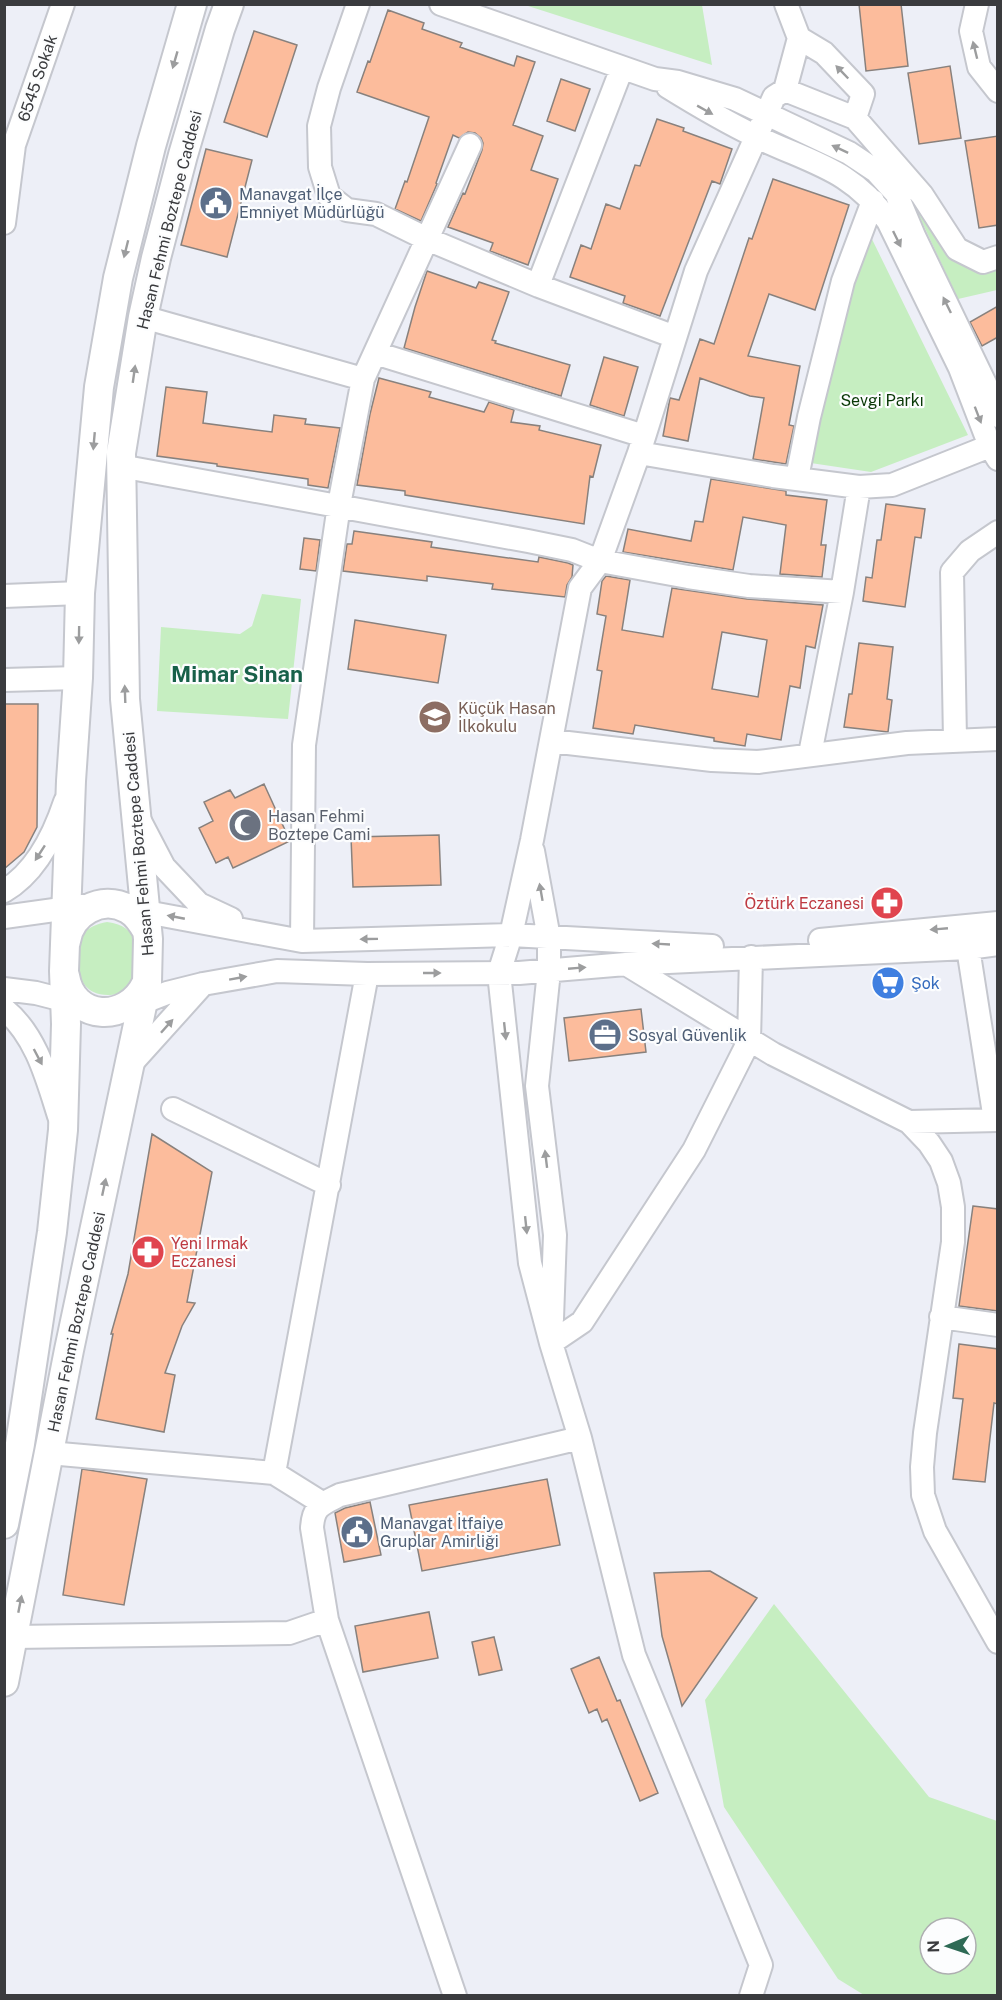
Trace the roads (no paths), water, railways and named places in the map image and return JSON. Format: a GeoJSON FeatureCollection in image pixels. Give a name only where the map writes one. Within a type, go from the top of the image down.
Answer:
{"type":"FeatureCollection","features":[{"type":"Feature","properties":{"kind":"main road","name":"Hasan Fehmi Boztepe Caddesi"},"geometry":{"type":"LineString","coordinates":[[4,1524],[12,1444],[52,1232],[74,1003],[65,959],[71,781],[78,678],[80,593],[99,387],[118,278],[151,146],[192,4]]}},
{"type":"Feature","properties":{"kind":"main road","name":"Hasan Fehmi Boztepe Caddesi"},"geometry":{"type":"LineString","coordinates":[[4,1682],[130,1065],[137,998],[140,917],[137,815],[125,699],[120,453],[143,317],[183,155],[220,29],[230,4]]}},
{"type":"Feature","properties":{"kind":"main road"},"geometry":{"type":"LineString","coordinates":[[65,959],[67,933],[74,920],[85,910],[99,904],[114,904],[140,917]]}},
{"type":"Feature","properties":{"kind":"main road"},"geometry":{"type":"LineString","coordinates":[[74,1003],[101,1012],[137,998]]}},
{"type":"Feature","properties":{"kind":"street","name":"6545 Sokak"},"geometry":{"type":"LineString","coordinates":[[4,223],[9,144],[63,4]]}},
{"type":"Feature","properties":{"kind":"street"},"geometry":{"type":"LineString","coordinates":[[358,4],[329,88],[319,126],[320,167],[329,196],[347,210],[376,214],[427,239],[538,285],[675,337]]}},
{"type":"Feature","properties":{"kind":"street"},"geometry":{"type":"LineString","coordinates":[[441,4],[655,79],[678,82],[735,99],[849,153],[876,171],[896,193],[914,236],[992,398],[998,416]]}},
{"type":"Feature","properties":{"kind":"street"},"geometry":{"type":"LineString","coordinates":[[786,4],[800,38],[824,53],[863,94],[855,118]]}},
{"type":"Feature","properties":{"kind":"street"},"geometry":{"type":"LineString","coordinates":[[977,4],[971,31],[973,40],[980,67],[998,91]]}},
{"type":"Feature","properties":{"kind":"street"},"geometry":{"type":"LineString","coordinates":[[751,1995],[761,1965],[634,1655],[580,1438],[530,1263],[499,973],[511,935],[532,840],[580,588],[600,561],[642,445],[696,271],[774,97],[785,90],[800,38]]}},
{"type":"Feature","properties":{"kind":"street"},"geometry":{"type":"LineString","coordinates":[[538,285],[622,68]]}},
{"type":"Feature","properties":{"kind":"street"},"geometry":{"type":"LineString","coordinates":[[375,352],[642,445],[797,478],[859,487],[892,485],[994,453],[960,368],[888,221],[873,201],[857,185],[839,174],[757,137],[699,107],[655,79]]}},
{"type":"Feature","properties":{"kind":"street"},"geometry":{"type":"LineString","coordinates":[[785,90],[855,118],[922,195],[957,249],[983,262],[998,257]]}},
{"type":"Feature","properties":{"kind":"street"},"geometry":{"type":"LineString","coordinates":[[302,941],[304,745],[339,505],[363,379],[470,145]]}},
{"type":"Feature","properties":{"kind":"street"},"geometry":{"type":"LineString","coordinates":[[797,478],[809,417],[843,281],[873,201]]}},
{"type":"Feature","properties":{"kind":"street"},"geometry":{"type":"LineString","coordinates":[[143,317],[363,379]]}},
{"type":"Feature","properties":{"kind":"street"},"geometry":{"type":"LineString","coordinates":[[120,466],[528,541],[572,550],[600,561],[749,586],[842,592]]}},
{"type":"Feature","properties":{"kind":"street"},"geometry":{"type":"LineString","coordinates":[[810,754],[842,592],[859,487]]}},
{"type":"Feature","properties":{"kind":"street"},"geometry":{"type":"LineString","coordinates":[[955,740],[952,572],[970,550],[998,532]]}},
{"type":"Feature","properties":{"kind":"street"},"geometry":{"type":"LineString","coordinates":[[4,596],[80,593]]}},
{"type":"Feature","properties":{"kind":"street"},"geometry":{"type":"LineString","coordinates":[[4,680],[78,678]]}},
{"type":"Feature","properties":{"kind":"street"},"geometry":{"type":"LineString","coordinates":[[551,741],[712,760],[758,762],[908,743],[998,739]]}},
{"type":"Feature","properties":{"kind":"street"},"geometry":{"type":"LineString","coordinates":[[4,891],[13,886],[28,871],[57,827],[71,781]]}},
{"type":"Feature","properties":{"kind":"street"},"geometry":{"type":"LineString","coordinates":[[137,815],[164,867],[199,904],[268,936]]}},
{"type":"Feature","properties":{"kind":"street"},"geometry":{"type":"LineString","coordinates":[[532,840],[549,938],[549,971],[537,1086],[555,1235],[551,1343]]}},
{"type":"Feature","properties":{"kind":"street"},"geometry":{"type":"LineString","coordinates":[[4,917],[99,904]]}},
{"type":"Feature","properties":{"kind":"street"},"geometry":{"type":"LineString","coordinates":[[140,917],[302,941],[511,935],[703,947],[762,946],[998,923]]}},
{"type":"Feature","properties":{"kind":"street"},"geometry":{"type":"LineString","coordinates":[[137,998],[277,971],[367,974],[499,973],[751,957],[968,948],[998,944]]}},
{"type":"Feature","properties":{"kind":"street"},"geometry":{"type":"LineString","coordinates":[[909,1122],[996,1120],[968,948]]}},
{"type":"Feature","properties":{"kind":"street"},"geometry":{"type":"LineString","coordinates":[[551,1343],[582,1322],[694,1150],[749,1041],[751,957]]}},
{"type":"Feature","properties":{"kind":"street"},"geometry":{"type":"LineString","coordinates":[[626,964],[749,1041],[909,1122],[929,1143],[941,1161],[949,1183],[953,1242],[925,1433],[922,1467],[923,1494],[935,1531],[998,1642]]}},
{"type":"Feature","properties":{"kind":"street"},"geometry":{"type":"LineString","coordinates":[[274,1473],[367,974]]}},
{"type":"Feature","properties":{"kind":"street"},"geometry":{"type":"LineString","coordinates":[[130,1065],[203,984]]}},
{"type":"Feature","properties":{"kind":"street"},"geometry":{"type":"LineString","coordinates":[[4,989],[36,993],[74,1003]]}},
{"type":"Feature","properties":{"kind":"street"},"geometry":{"type":"LineString","coordinates":[[4,1009],[16,1019],[42,1062],[63,1130]]}},
{"type":"Feature","properties":{"kind":"street"},"geometry":{"type":"LineString","coordinates":[[173,1108],[329,1185]]}},
{"type":"Feature","properties":{"kind":"street"},"geometry":{"type":"LineString","coordinates":[[941,1317],[998,1325]]}},
{"type":"Feature","properties":{"kind":"street"},"geometry":{"type":"LineString","coordinates":[[456,1995],[327,1620],[312,1528],[313,1515],[322,1503],[340,1495],[580,1438]]}},
{"type":"Feature","properties":{"kind":"street"},"geometry":{"type":"LineString","coordinates":[[50,1453],[274,1473],[322,1503]]}},
{"type":"Feature","properties":{"kind":"street"},"geometry":{"type":"LineString","coordinates":[[14,1637],[289,1633],[327,1620]]}},
{"type":"Feature","properties":{"kind":"place","name":"Manavgat İlçe Emniyet Müdürlüğü"},"geometry":{"type":"Point","coordinates":[216,203]}},
{"type":"Feature","properties":{"kind":"place","name":"Küçük Hasan İlkokulu"},"geometry":{"type":"Point","coordinates":[435,717]}},
{"type":"Feature","properties":{"kind":"place","name":"Hasan Fehmi Boztepe Cami"},"geometry":{"type":"Point","coordinates":[245,825]}},
{"type":"Feature","properties":{"kind":"place","name":"Öztürk Eczanesi"},"geometry":{"type":"Point","coordinates":[887,903]}},
{"type":"Feature","properties":{"kind":"place","name":"Şok"},"geometry":{"type":"Point","coordinates":[888,983]}},
{"type":"Feature","properties":{"kind":"place","name":"Sosyal Güvenlik"},"geometry":{"type":"Point","coordinates":[605,1035]}},
{"type":"Feature","properties":{"kind":"place","name":"Yeni Irmak Eczanesi"},"geometry":{"type":"Point","coordinates":[148,1252]}},
{"type":"Feature","properties":{"kind":"place","name":"Manavgat İtfaiye Gruplar Amirliği"},"geometry":{"type":"Point","coordinates":[357,1532]}},
{"type":"Feature","properties":{"kind":"district","name":"Mimar Sinan"},"geometry":{"type":"Point","coordinates":[237,674]}},
{"type":"Feature","properties":{"kind":"park label","name":"Sevgi Parkı"},"geometry":{"type":"Point","coordinates":[882,400]}}]}
